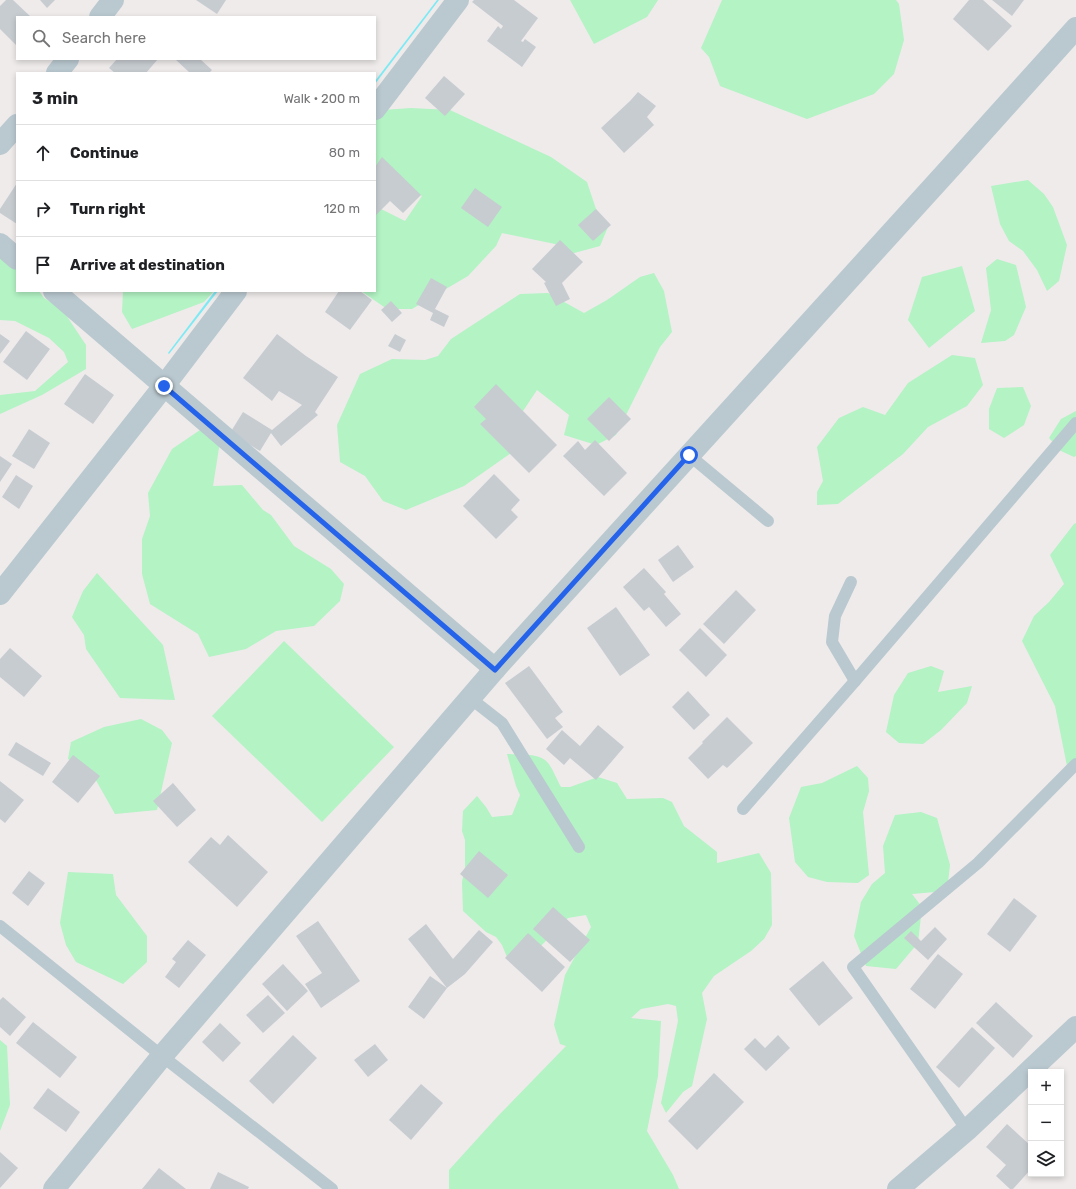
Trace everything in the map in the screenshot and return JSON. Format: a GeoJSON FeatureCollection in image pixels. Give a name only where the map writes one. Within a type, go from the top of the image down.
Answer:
{"type":"FeatureCollection","features":[{"type":"Feature","properties":{"kind":"street"},"geometry":{"type":"LineString","coordinates":[[101,16],[113,0]]}},
{"type":"Feature","properties":{"kind":"street"},"geometry":{"type":"LineString","coordinates":[[376,108],[458,0]]}},
{"type":"Feature","properties":{"kind":"street"},"geometry":{"type":"LineString","coordinates":[[54,1189],[162,1056],[470,698],[1076,28]]}},
{"type":"Feature","properties":{"kind":"street"},"geometry":{"type":"LineString","coordinates":[[58,72],[67,60]]}},
{"type":"Feature","properties":{"kind":"street"},"geometry":{"type":"LineString","coordinates":[[0,144],[16,126]]}},
{"type":"Feature","properties":{"kind":"street"},"geometry":{"type":"LineString","coordinates":[[0,244],[16,258]]}},
{"type":"Feature","properties":{"kind":"street"},"geometry":{"type":"LineString","coordinates":[[55,292],[495,670]]}},
{"type":"Feature","properties":{"kind":"street"},"geometry":{"type":"LineString","coordinates":[[0,594],[164,386],[235,292]]}},
{"type":"Feature","properties":{"kind":"street"},"geometry":{"type":"LineString","coordinates":[[898,1189],[966,1130],[1076,1027]]}},
{"type":"Feature","properties":{"kind":"lane"},"geometry":{"type":"LineString","coordinates":[[743,809],[1076,423]]}},
{"type":"Feature","properties":{"kind":"lane"},"geometry":{"type":"LineString","coordinates":[[689,455],[768,521]]}},
{"type":"Feature","properties":{"kind":"lane"},"geometry":{"type":"LineString","coordinates":[[851,582],[835,616],[832,642],[855,681]]}},
{"type":"Feature","properties":{"kind":"lane"},"geometry":{"type":"LineString","coordinates":[[470,698],[502,723],[580,847]]}},
{"type":"Feature","properties":{"kind":"lane"},"geometry":{"type":"LineString","coordinates":[[966,1130],[853,967],[978,864],[1076,764]]}},
{"type":"Feature","properties":{"kind":"lane"},"geometry":{"type":"LineString","coordinates":[[0,926],[162,1056],[332,1189]]}},
{"type":"Feature","properties":{"kind":"green space"},"geometry":{"type":"Polygon","coordinates":[[[570,0],[658,0],[647,17],[594,44],[570,0]]]}},
{"type":"Feature","properties":{"kind":"green space"},"geometry":{"type":"Polygon","coordinates":[[[722,0],[896,0],[899,4],[904,40],[894,74],[874,94],[807,119],[720,86],[709,57],[701,48],[722,0]]]}},
{"type":"Feature","properties":{"kind":"green space"},"geometry":{"type":"Polygon","coordinates":[[[411,108],[450,110],[551,157],[587,182],[596,209],[608,227],[600,246],[567,255],[555,244],[502,233],[496,246],[468,276],[412,309],[387,309],[362,292],[376,292],[376,206],[405,221],[422,196],[380,174],[376,166],[376,120],[382,110],[411,108]]]}},
{"type":"Feature","properties":{"kind":"green space"},"geometry":{"type":"Polygon","coordinates":[[[1028,180],[1044,194],[1053,207],[1067,245],[1059,281],[1047,291],[1037,270],[1023,251],[1009,241],[1000,224],[991,186],[1028,180]]]}},
{"type":"Feature","properties":{"kind":"green space"},"geometry":{"type":"Polygon","coordinates":[[[0,240],[16,259],[16,292],[40,292],[44,298],[62,309],[86,345],[86,369],[42,395],[0,414],[0,395],[35,391],[68,362],[64,352],[49,338],[15,321],[0,320],[0,240]]]}},
{"type":"Feature","properties":{"kind":"green space"},"geometry":{"type":"Polygon","coordinates":[[[997,259],[1016,265],[1026,307],[1014,335],[1005,341],[981,343],[991,310],[986,268],[997,259]]]}},
{"type":"Feature","properties":{"kind":"green space"},"geometry":{"type":"Polygon","coordinates":[[[962,266],[975,311],[929,348],[908,320],[922,277],[962,266]]]}},
{"type":"Feature","properties":{"kind":"green space"},"geometry":{"type":"Polygon","coordinates":[[[654,273],[664,291],[672,332],[660,347],[616,435],[596,445],[564,435],[569,415],[537,390],[523,411],[527,442],[464,486],[406,510],[383,501],[365,476],[340,462],[337,425],[360,374],[392,359],[425,360],[438,356],[451,339],[520,294],[548,293],[584,313],[607,300],[640,277],[654,273]]]}},
{"type":"Feature","properties":{"kind":"green space"},"geometry":{"type":"Polygon","coordinates":[[[123,292],[213,292],[204,302],[132,329],[122,312],[123,292]]]}},
{"type":"Feature","properties":{"kind":"green space"},"geometry":{"type":"Polygon","coordinates":[[[952,355],[975,358],[983,385],[967,406],[928,427],[903,454],[838,504],[817,505],[817,492],[823,481],[817,447],[839,418],[863,407],[885,415],[908,383],[952,355]]]}},
{"type":"Feature","properties":{"kind":"green space"},"geometry":{"type":"Polygon","coordinates":[[[1023,387],[1031,406],[1024,425],[1004,438],[989,429],[989,409],[997,388],[1023,387]]]}},
{"type":"Feature","properties":{"kind":"green space"},"geometry":{"type":"Polygon","coordinates":[[[1076,411],[1076,456],[1074,457],[1061,451],[1049,438],[1061,419],[1076,411]]]}},
{"type":"Feature","properties":{"kind":"green space"},"geometry":{"type":"Polygon","coordinates":[[[222,429],[213,486],[242,485],[263,510],[271,515],[294,546],[331,569],[344,584],[340,601],[314,626],[276,631],[246,649],[209,657],[198,634],[150,604],[142,574],[142,539],[150,516],[148,493],[172,449],[200,430],[222,429]]]}},
{"type":"Feature","properties":{"kind":"green space"},"geometry":{"type":"Polygon","coordinates":[[[1076,523],[1076,773],[1067,766],[1055,706],[1022,641],[1034,616],[1049,602],[1064,584],[1050,555],[1076,523]]]}},
{"type":"Feature","properties":{"kind":"green space"},"geometry":{"type":"Polygon","coordinates":[[[97,573],[163,645],[175,700],[120,698],[86,649],[84,635],[72,617],[83,591],[97,573]]]}},
{"type":"Feature","properties":{"kind":"green space"},"geometry":{"type":"Polygon","coordinates":[[[284,641],[394,747],[322,822],[212,716],[284,641]]]}},
{"type":"Feature","properties":{"kind":"green space"},"geometry":{"type":"Polygon","coordinates":[[[931,666],[944,671],[938,692],[972,686],[967,703],[941,730],[923,744],[899,743],[886,732],[894,695],[908,673],[931,666]]]}},
{"type":"Feature","properties":{"kind":"green space"},"geometry":{"type":"Polygon","coordinates":[[[141,719],[162,730],[172,743],[157,810],[115,814],[93,775],[68,759],[71,742],[104,727],[141,719]]]}},
{"type":"Feature","properties":{"kind":"green space"},"geometry":{"type":"Polygon","coordinates":[[[507,754],[532,755],[545,760],[552,768],[561,787],[570,787],[598,777],[617,783],[627,799],[663,798],[672,802],[684,826],[717,852],[717,863],[759,853],[771,873],[772,925],[764,939],[751,951],[714,976],[702,993],[707,1019],[692,1086],[683,1092],[666,1113],[661,1103],[678,1021],[676,1006],[668,1004],[641,1009],[631,1018],[661,1021],[658,1076],[647,1131],[673,1175],[679,1189],[449,1189],[449,1170],[498,1116],[566,1046],[560,1044],[554,1025],[565,975],[591,927],[586,915],[568,918],[536,951],[507,957],[502,945],[496,937],[486,932],[463,911],[462,882],[465,867],[465,840],[462,831],[463,811],[477,796],[492,817],[512,815],[520,795],[507,754]]]}},
{"type":"Feature","properties":{"kind":"green space"},"geometry":{"type":"Polygon","coordinates":[[[857,766],[868,778],[869,791],[863,812],[869,875],[858,883],[827,882],[808,877],[795,862],[789,818],[801,787],[822,783],[857,766]]]}},
{"type":"Feature","properties":{"kind":"green space"},"geometry":{"type":"Polygon","coordinates":[[[921,812],[937,818],[950,865],[947,891],[912,894],[922,907],[918,943],[896,969],[866,966],[854,936],[861,902],[872,884],[885,873],[883,846],[895,815],[921,812]]]}},
{"type":"Feature","properties":{"kind":"green space"},"geometry":{"type":"Polygon","coordinates":[[[68,872],[113,874],[116,895],[147,936],[147,962],[123,984],[76,962],[66,945],[60,923],[68,872]]]}},
{"type":"Feature","properties":{"kind":"green space"},"geometry":{"type":"Polygon","coordinates":[[[0,1040],[7,1046],[10,1105],[0,1131],[0,1040]]]}},
{"type":"Feature","properties":{"kind":"water"},"geometry":{"type":"Polygon","coordinates":[[[437,0],[439,0],[376,83],[376,80],[437,0]]]}},
{"type":"Feature","properties":{"kind":"water"},"geometry":{"type":"Polygon","coordinates":[[[214,292],[217,292],[169,354],[168,353],[214,292]]]}},
{"type":"Feature","properties":{"kind":"building"},"geometry":{"type":"Polygon","coordinates":[[[6,0],[13,0],[30,16],[16,16],[16,45],[0,29],[0,6],[6,0]]]}},
{"type":"Feature","properties":{"kind":"building"},"geometry":{"type":"Polygon","coordinates":[[[40,0],[55,0],[47,8],[40,0]]]}},
{"type":"Feature","properties":{"kind":"building"},"geometry":{"type":"Polygon","coordinates":[[[196,0],[226,0],[217,14],[196,0]]]}},
{"type":"Feature","properties":{"kind":"building"},"geometry":{"type":"Polygon","coordinates":[[[474,0],[514,0],[538,18],[521,41],[523,42],[525,39],[536,47],[522,67],[487,41],[498,26],[501,29],[503,26],[472,2],[474,0]]]}},
{"type":"Feature","properties":{"kind":"building"},"geometry":{"type":"Polygon","coordinates":[[[969,0],[983,0],[1012,26],[988,51],[953,19],[969,0]]]}},
{"type":"Feature","properties":{"kind":"building"},"geometry":{"type":"Polygon","coordinates":[[[992,0],[1024,0],[1012,16],[992,0]]]}},
{"type":"Feature","properties":{"kind":"building"},"geometry":{"type":"Polygon","coordinates":[[[116,60],[157,60],[147,72],[114,72],[109,68],[116,60]]]}},
{"type":"Feature","properties":{"kind":"building"},"geometry":{"type":"Polygon","coordinates":[[[176,60],[201,60],[212,70],[210,72],[189,72],[176,60]]]}},
{"type":"Feature","properties":{"kind":"building"},"geometry":{"type":"Polygon","coordinates":[[[444,76],[465,94],[445,116],[425,98],[444,76]]]}},
{"type":"Feature","properties":{"kind":"building"},"geometry":{"type":"Polygon","coordinates":[[[638,92],[656,106],[647,117],[654,125],[624,153],[601,128],[638,92]]]}},
{"type":"Feature","properties":{"kind":"building"},"geometry":{"type":"Polygon","coordinates":[[[382,157],[421,195],[403,213],[390,201],[376,215],[376,166],[382,157]]]}},
{"type":"Feature","properties":{"kind":"building"},"geometry":{"type":"Polygon","coordinates":[[[16,185],[16,223],[0,213],[0,209],[16,185]]]}},
{"type":"Feature","properties":{"kind":"building"},"geometry":{"type":"Polygon","coordinates":[[[475,188],[502,207],[488,227],[461,208],[475,188]]]}},
{"type":"Feature","properties":{"kind":"building"},"geometry":{"type":"Polygon","coordinates":[[[596,209],[611,225],[593,241],[578,225],[596,209]]]}},
{"type":"Feature","properties":{"kind":"building"},"geometry":{"type":"Polygon","coordinates":[[[560,240],[583,262],[562,283],[570,299],[556,306],[544,283],[546,282],[532,269],[560,240]]]}},
{"type":"Feature","properties":{"kind":"building"},"geometry":{"type":"Polygon","coordinates":[[[431,278],[447,287],[435,309],[449,316],[444,327],[430,320],[433,313],[416,304],[431,278]]]}},
{"type":"Feature","properties":{"kind":"building"},"geometry":{"type":"Polygon","coordinates":[[[338,292],[361,292],[372,300],[350,330],[325,312],[338,292]]]}},
{"type":"Feature","properties":{"kind":"building"},"geometry":{"type":"Polygon","coordinates":[[[391,301],[402,313],[392,322],[381,310],[391,301]]]}},
{"type":"Feature","properties":{"kind":"building"},"geometry":{"type":"Polygon","coordinates":[[[26,331],[50,349],[27,380],[3,362],[26,331]]]}},
{"type":"Feature","properties":{"kind":"building"},"geometry":{"type":"Polygon","coordinates":[[[0,334],[10,341],[0,354],[0,334]]]}},
{"type":"Feature","properties":{"kind":"building"},"geometry":{"type":"Polygon","coordinates":[[[277,334],[306,356],[338,377],[315,412],[318,415],[281,446],[271,433],[260,451],[230,433],[243,412],[272,430],[302,405],[279,391],[272,401],[243,378],[277,334]]]}},
{"type":"Feature","properties":{"kind":"building"},"geometry":{"type":"Polygon","coordinates":[[[395,334],[406,340],[400,352],[388,346],[395,334]]]}},
{"type":"Feature","properties":{"kind":"building"},"geometry":{"type":"Polygon","coordinates":[[[85,374],[114,395],[93,424],[64,404],[85,374]]]}},
{"type":"Feature","properties":{"kind":"building"},"geometry":{"type":"Polygon","coordinates":[[[496,384],[557,445],[529,473],[480,424],[486,419],[474,407],[496,384]]]}},
{"type":"Feature","properties":{"kind":"building"},"geometry":{"type":"Polygon","coordinates":[[[609,397],[631,419],[609,441],[587,419],[609,397]]]}},
{"type":"Feature","properties":{"kind":"building"},"geometry":{"type":"Polygon","coordinates":[[[29,429],[50,443],[34,469],[12,456],[29,429]]]}},
{"type":"Feature","properties":{"kind":"building"},"geometry":{"type":"Polygon","coordinates":[[[595,440],[627,473],[604,496],[563,456],[578,441],[585,450],[595,440]]]}},
{"type":"Feature","properties":{"kind":"building"},"geometry":{"type":"Polygon","coordinates":[[[0,456],[12,464],[0,482],[0,456]]]}},
{"type":"Feature","properties":{"kind":"building"},"geometry":{"type":"Polygon","coordinates":[[[494,474],[520,500],[511,510],[518,517],[496,539],[463,506],[494,474]]]}},
{"type":"Feature","properties":{"kind":"building"},"geometry":{"type":"Polygon","coordinates":[[[16,475],[33,486],[19,509],[2,497],[16,475]]]}},
{"type":"Feature","properties":{"kind":"building"},"geometry":{"type":"Polygon","coordinates":[[[678,545],[694,567],[673,582],[658,560],[678,545]]]}},
{"type":"Feature","properties":{"kind":"building"},"geometry":{"type":"Polygon","coordinates":[[[644,568],[666,592],[664,594],[681,614],[666,627],[649,607],[644,611],[623,587],[644,568]]]}},
{"type":"Feature","properties":{"kind":"building"},"geometry":{"type":"Polygon","coordinates":[[[736,590],[756,610],[724,644],[703,624],[736,590]]]}},
{"type":"Feature","properties":{"kind":"building"},"geometry":{"type":"Polygon","coordinates":[[[616,607],[650,655],[620,676],[587,628],[616,607]]]}},
{"type":"Feature","properties":{"kind":"building"},"geometry":{"type":"Polygon","coordinates":[[[700,628],[727,655],[706,677],[679,650],[700,628]]]}},
{"type":"Feature","properties":{"kind":"building"},"geometry":{"type":"Polygon","coordinates":[[[10,648],[42,676],[24,697],[0,677],[0,659],[10,648]]]}},
{"type":"Feature","properties":{"kind":"building"},"geometry":{"type":"Polygon","coordinates":[[[529,666],[563,712],[555,718],[563,727],[547,739],[505,683],[529,666]]]}},
{"type":"Feature","properties":{"kind":"building"},"geometry":{"type":"Polygon","coordinates":[[[688,691],[710,715],[694,730],[672,707],[688,691]]]}},
{"type":"Feature","properties":{"kind":"building"},"geometry":{"type":"Polygon","coordinates":[[[727,717],[753,743],[727,768],[723,765],[708,779],[688,758],[727,717]]]}},
{"type":"Feature","properties":{"kind":"building"},"geometry":{"type":"Polygon","coordinates":[[[598,725],[624,747],[596,780],[570,758],[564,765],[546,749],[562,730],[580,746],[598,725]]]}},
{"type":"Feature","properties":{"kind":"building"},"geometry":{"type":"Polygon","coordinates":[[[16,742],[51,763],[43,776],[8,755],[16,742]]]}},
{"type":"Feature","properties":{"kind":"building"},"geometry":{"type":"Polygon","coordinates":[[[73,755],[100,776],[78,803],[52,782],[73,755]]]}},
{"type":"Feature","properties":{"kind":"building"},"geometry":{"type":"Polygon","coordinates":[[[0,781],[24,800],[5,823],[0,819],[0,781]]]}},
{"type":"Feature","properties":{"kind":"building"},"geometry":{"type":"Polygon","coordinates":[[[173,783],[196,810],[177,827],[153,801],[173,783]]]}},
{"type":"Feature","properties":{"kind":"building"},"geometry":{"type":"Polygon","coordinates":[[[228,835],[268,872],[237,907],[188,862],[211,837],[220,845],[228,835]]]}},
{"type":"Feature","properties":{"kind":"building"},"geometry":{"type":"Polygon","coordinates":[[[479,851],[508,875],[488,898],[460,874],[479,851]]]}},
{"type":"Feature","properties":{"kind":"building"},"geometry":{"type":"Polygon","coordinates":[[[29,871],[45,883],[28,906],[12,893],[29,871]]]}},
{"type":"Feature","properties":{"kind":"building"},"geometry":{"type":"Polygon","coordinates":[[[1014,898],[1037,916],[1010,952],[987,934],[1014,898]]]}},
{"type":"Feature","properties":{"kind":"building"},"geometry":{"type":"Polygon","coordinates":[[[553,907],[590,940],[570,962],[533,929],[553,907]]]}},
{"type":"Feature","properties":{"kind":"building"},"geometry":{"type":"Polygon","coordinates":[[[318,921],[360,981],[321,1008],[305,984],[322,973],[296,936],[318,921]]]}},
{"type":"Feature","properties":{"kind":"building"},"geometry":{"type":"Polygon","coordinates":[[[426,924],[453,959],[479,930],[493,942],[465,974],[447,988],[408,939],[426,924]]]}},
{"type":"Feature","properties":{"kind":"building"},"geometry":{"type":"Polygon","coordinates":[[[935,927],[947,939],[928,960],[904,938],[911,931],[921,941],[935,927]]]}},
{"type":"Feature","properties":{"kind":"building"},"geometry":{"type":"Polygon","coordinates":[[[528,933],[565,967],[542,992],[505,958],[528,933]]]}},
{"type":"Feature","properties":{"kind":"building"},"geometry":{"type":"Polygon","coordinates":[[[188,940],[206,955],[179,988],[165,977],[176,962],[172,959],[188,940]]]}},
{"type":"Feature","properties":{"kind":"building"},"geometry":{"type":"Polygon","coordinates":[[[938,954],[963,974],[935,1009],[910,989],[938,954]]]}},
{"type":"Feature","properties":{"kind":"building"},"geometry":{"type":"Polygon","coordinates":[[[823,961],[853,998],[819,1026],[789,989],[823,961]]]}},
{"type":"Feature","properties":{"kind":"building"},"geometry":{"type":"Polygon","coordinates":[[[283,964],[308,991],[287,1011],[262,984],[283,964]]]}},
{"type":"Feature","properties":{"kind":"building"},"geometry":{"type":"Polygon","coordinates":[[[430,976],[447,988],[424,1019],[408,1007],[430,976]]]}},
{"type":"Feature","properties":{"kind":"building"},"geometry":{"type":"Polygon","coordinates":[[[268,995],[285,1013],[263,1033],[246,1015],[268,995]]]}},
{"type":"Feature","properties":{"kind":"building"},"geometry":{"type":"Polygon","coordinates":[[[3,997],[26,1017],[10,1036],[0,1027],[0,1000],[3,997]]]}},
{"type":"Feature","properties":{"kind":"building"},"geometry":{"type":"Polygon","coordinates":[[[996,1002],[1033,1036],[1013,1058],[976,1023],[996,1002]]]}},
{"type":"Feature","properties":{"kind":"building"},"geometry":{"type":"Polygon","coordinates":[[[33,1022],[77,1057],[60,1078],[16,1043],[33,1022]]]}},
{"type":"Feature","properties":{"kind":"building"},"geometry":{"type":"Polygon","coordinates":[[[220,1023],[241,1043],[223,1062],[202,1042],[220,1023]]]}},
{"type":"Feature","properties":{"kind":"building"},"geometry":{"type":"Polygon","coordinates":[[[972,1027],[995,1048],[959,1088],[936,1067],[972,1027]]]}},
{"type":"Feature","properties":{"kind":"building"},"geometry":{"type":"Polygon","coordinates":[[[293,1035],[317,1058],[273,1104],[249,1081],[293,1035]]]}},
{"type":"Feature","properties":{"kind":"building"},"geometry":{"type":"Polygon","coordinates":[[[778,1035],[790,1048],[766,1071],[744,1049],[755,1038],[765,1048],[778,1035]]]}},
{"type":"Feature","properties":{"kind":"building"},"geometry":{"type":"Polygon","coordinates":[[[375,1044],[388,1060],[368,1077],[354,1060],[375,1044]]]}},
{"type":"Feature","properties":{"kind":"building"},"geometry":{"type":"Polygon","coordinates":[[[714,1073],[744,1102],[697,1150],[668,1121],[714,1073]]]}},
{"type":"Feature","properties":{"kind":"building"},"geometry":{"type":"Polygon","coordinates":[[[421,1084],[443,1103],[411,1140],[389,1120],[421,1084]]]}},
{"type":"Feature","properties":{"kind":"building"},"geometry":{"type":"Polygon","coordinates":[[[48,1088],[80,1112],[66,1132],[33,1108],[48,1088]]]}},
{"type":"Feature","properties":{"kind":"building"},"geometry":{"type":"Polygon","coordinates":[[[1007,1124],[1028,1143],[1028,1172],[1013,1189],[1010,1189],[996,1176],[1006,1165],[986,1147],[1007,1124]]]}},
{"type":"Feature","properties":{"kind":"building"},"geometry":{"type":"Polygon","coordinates":[[[0,1152],[18,1168],[0,1188],[0,1152]]]}},
{"type":"Feature","properties":{"kind":"building"},"geometry":{"type":"Polygon","coordinates":[[[159,1168],[186,1189],[142,1189],[159,1168]]]}},
{"type":"Feature","properties":{"kind":"building"},"geometry":{"type":"Polygon","coordinates":[[[218,1172],[249,1187],[248,1189],[210,1189],[218,1172]]]}},
{"type":"Feature","properties":{"kind":"route"},"geometry":{"type":"LineString","coordinates":[[164,386],[495,670],[689,455]]}}]}
